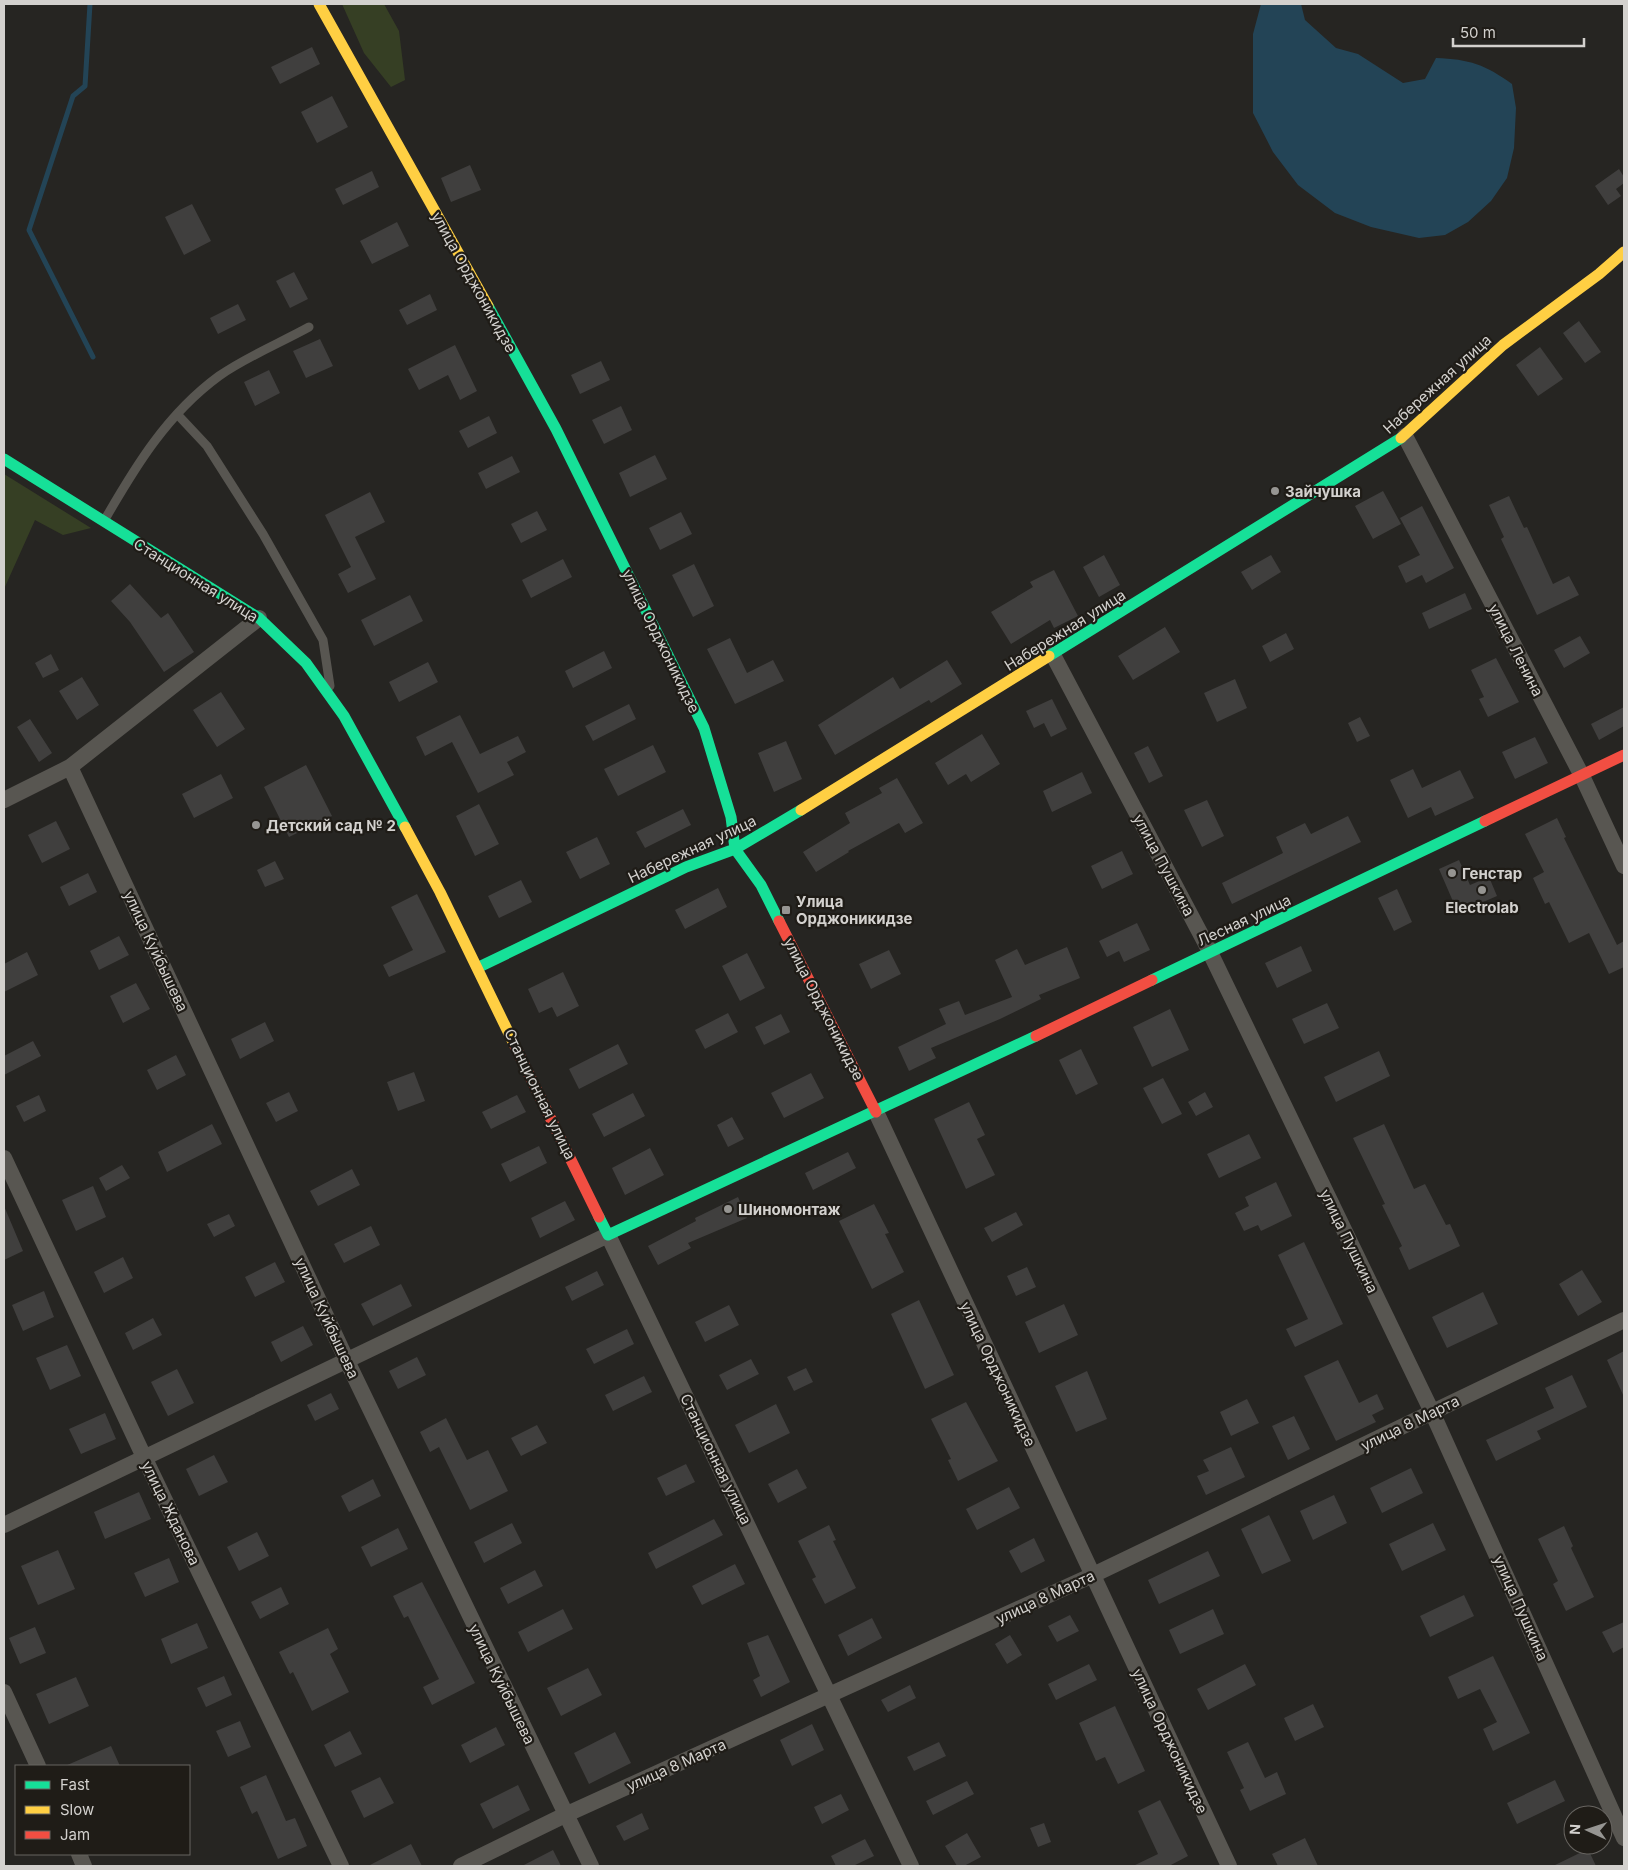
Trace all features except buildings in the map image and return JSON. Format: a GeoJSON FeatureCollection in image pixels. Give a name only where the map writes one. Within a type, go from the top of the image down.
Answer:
{"type":"FeatureCollection","features":[{"type":"Feature","properties":{"kind":"main road","name":"улица Орджоникидзе"},"geometry":{"type":"LineString","coordinates":[[320,4],[556,429],[704,728],[731,818],[735,849],[761,885],[876,1112]]}},
{"type":"Feature","properties":{"kind":"main road","name":"Набережная улица"},"geometry":{"type":"LineString","coordinates":[[479,967],[686,867],[735,849],[1053,655],[1405,436],[1465,378],[1518,332],[1610,266],[1624,252]]}},
{"type":"Feature","properties":{"kind":"main road","name":"Станционная улица"},"geometry":{"type":"LineString","coordinates":[[4,459],[259,618],[306,663],[344,716],[440,892],[479,967],[608,1235]]}},
{"type":"Feature","properties":{"kind":"main road","name":"Лесная улица"},"geometry":{"type":"LineString","coordinates":[[608,1235],[876,1112],[1624,755]]}},
{"type":"Feature","properties":{"kind":"street","name":"улица Ленина"},"geometry":{"type":"LineString","coordinates":[[1405,436],[1582,776],[1624,866]]}},
{"type":"Feature","properties":{"kind":"street"},"geometry":{"type":"LineString","coordinates":[[4,800],[70,767],[259,618]]}},
{"type":"Feature","properties":{"kind":"street","name":"улица Пушкина"},"geometry":{"type":"LineString","coordinates":[[1053,655],[1210,953],[1432,1412],[1624,1838]]}},
{"type":"Feature","properties":{"kind":"street","name":"улица Куйбышева"},"geometry":{"type":"LineString","coordinates":[[70,767],[347,1361],[591,1866]]}},
{"type":"Feature","properties":{"kind":"street","name":"улица Орджоникидзе"},"geometry":{"type":"LineString","coordinates":[[876,1112],[1229,1866]]}},
{"type":"Feature","properties":{"kind":"street","name":"улица Жданова"},"geometry":{"type":"LineString","coordinates":[[4,1158],[144,1457],[341,1866]]}},
{"type":"Feature","properties":{"kind":"street"},"geometry":{"type":"LineString","coordinates":[[4,1525],[608,1235]]}},
{"type":"Feature","properties":{"kind":"street","name":"Станционная улица"},"geometry":{"type":"LineString","coordinates":[[608,1235],[911,1866]]}},
{"type":"Feature","properties":{"kind":"street","name":"улица 8 Марта"},"geometry":{"type":"LineString","coordinates":[[462,1866],[565,1815],[1093,1575],[1624,1320]]}},
{"type":"Feature","properties":{"kind":"street"},"geometry":{"type":"LineString","coordinates":[[4,1692],[38,1765]]}},
{"type":"Feature","properties":{"kind":"lane"},"geometry":{"type":"LineString","coordinates":[[104,522],[140,459],[176,414],[219,376],[309,327]]}},
{"type":"Feature","properties":{"kind":"lane"},"geometry":{"type":"LineString","coordinates":[[176,414],[208,446],[263,534],[322,640],[328,664],[331,698]]}},
{"type":"Feature","properties":{"kind":"green space"},"geometry":{"type":"Polygon","coordinates":[[[342,4],[384,4],[399,31],[405,80],[391,87],[364,53],[342,4]]]}},
{"type":"Feature","properties":{"kind":"green space"},"geometry":{"type":"Polygon","coordinates":[[[4,474],[91,528],[63,535],[35,520],[4,589],[4,474]]]}},
{"type":"Feature","properties":{"kind":"water"},"geometry":{"type":"Polygon","coordinates":[[[1261,4],[1301,4],[1305,20],[1336,48],[1358,54],[1403,83],[1425,79],[1436,58],[1477,64],[1512,84],[1516,108],[1514,148],[1507,178],[1491,201],[1468,222],[1445,235],[1419,238],[1371,227],[1335,213],[1298,185],[1273,152],[1253,113],[1253,34],[1261,4]]]}},
{"type":"Feature","properties":{"kind":"waterway"},"geometry":{"type":"LineString","coordinates":[[90,4],[85,86],[73,96],[29,230],[93,357]]}},
{"type":"Feature","properties":{"kind":"traffic: fast"},"geometry":{"type":"LineString","coordinates":[[488,306],[556,429],[704,728],[731,817],[735,849],[761,885],[779,921]]}},
{"type":"Feature","properties":{"kind":"traffic: fast"},"geometry":{"type":"LineString","coordinates":[[1049,656],[1401,438]]}},
{"type":"Feature","properties":{"kind":"traffic: fast"},"geometry":{"type":"LineString","coordinates":[[4,459],[259,618],[306,663],[344,716],[405,827]]}},
{"type":"Feature","properties":{"kind":"traffic: fast"},"geometry":{"type":"LineString","coordinates":[[479,967],[686,867],[735,849],[801,810]]}},
{"type":"Feature","properties":{"kind":"traffic: fast"},"geometry":{"type":"LineString","coordinates":[[1152,980],[1485,821]]}},
{"type":"Feature","properties":{"kind":"traffic: fast"},"geometry":{"type":"LineString","coordinates":[[599,1217],[608,1235],[1036,1036]]}},
{"type":"Feature","properties":{"kind":"traffic: slow"},"geometry":{"type":"LineString","coordinates":[[319,4],[488,306]]}},
{"type":"Feature","properties":{"kind":"traffic: slow"},"geometry":{"type":"LineString","coordinates":[[1401,438],[1503,345],[1599,274],[1624,252]]}},
{"type":"Feature","properties":{"kind":"traffic: slow"},"geometry":{"type":"LineString","coordinates":[[801,810],[1049,656]]}},
{"type":"Feature","properties":{"kind":"traffic: slow"},"geometry":{"type":"LineString","coordinates":[[405,827],[440,892],[514,1044]]}},
{"type":"Feature","properties":{"kind":"traffic: jam"},"geometry":{"type":"LineString","coordinates":[[1485,821],[1624,755]]}},
{"type":"Feature","properties":{"kind":"traffic: jam"},"geometry":{"type":"LineString","coordinates":[[779,921],[876,1112]]}},
{"type":"Feature","properties":{"kind":"traffic: jam"},"geometry":{"type":"LineString","coordinates":[[1036,1036],[1152,980]]}},
{"type":"Feature","properties":{"kind":"traffic: jam"},"geometry":{"type":"LineString","coordinates":[[514,1044],[599,1217]]}},
{"type":"Feature","properties":{"kind":"place","name":"Зайчушка"},"geometry":{"type":"Point","coordinates":[1275,491]}},
{"type":"Feature","properties":{"kind":"place","name":"Детский сад № 2"},"geometry":{"type":"Point","coordinates":[256,825]}},
{"type":"Feature","properties":{"kind":"place","name":"Генстар"},"geometry":{"type":"Point","coordinates":[1452,873]}},
{"type":"Feature","properties":{"kind":"place","name":"Electrolab"},"geometry":{"type":"Point","coordinates":[1482,890]}},
{"type":"Feature","properties":{"kind":"place","name":"Улица Орджоникидзе"},"geometry":{"type":"Point","coordinates":[786,910]}},
{"type":"Feature","properties":{"kind":"place","name":"Шиномонтаж"},"geometry":{"type":"Point","coordinates":[728,1209]}}]}
